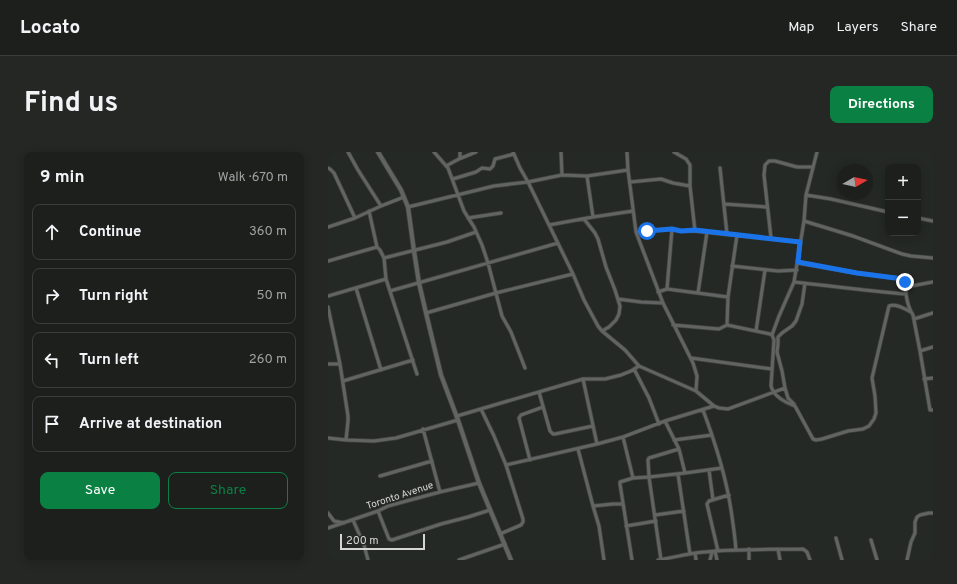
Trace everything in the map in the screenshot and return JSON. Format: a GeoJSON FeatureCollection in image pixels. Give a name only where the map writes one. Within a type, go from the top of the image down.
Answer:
{"type":"FeatureCollection","features":[{"type":"Feature","properties":{"kind":"street"},"geometry":{"type":"LineString","coordinates":[[348,152],[381,206]]}},
{"type":"Feature","properties":{"kind":"street"},"geometry":{"type":"LineString","coordinates":[[378,152],[392,174],[408,207],[419,283],[441,375],[479,483],[511,560]]}},
{"type":"Feature","properties":{"kind":"street"},"geometry":{"type":"LineString","coordinates":[[434,152],[448,168],[464,211],[476,232],[488,263],[502,316],[511,332],[525,368]]}},
{"type":"Feature","properties":{"kind":"street"},"geometry":{"type":"LineString","coordinates":[[459,159],[460,152]]}},
{"type":"Feature","properties":{"kind":"street"},"geometry":{"type":"LineString","coordinates":[[446,166],[476,152]]}},
{"type":"Feature","properties":{"kind":"street"},"geometry":{"type":"LineString","coordinates":[[561,152],[562,175]]}},
{"type":"Feature","properties":{"kind":"street"},"geometry":{"type":"LineString","coordinates":[[627,152],[636,232],[658,292],[673,325],[691,358],[696,372],[696,391]]}},
{"type":"Feature","properties":{"kind":"street"},"geometry":{"type":"LineString","coordinates":[[674,152],[686,159],[690,165],[690,186],[695,230]]}},
{"type":"Feature","properties":{"kind":"street"},"geometry":{"type":"LineString","coordinates":[[795,406],[783,401],[773,392],[771,386],[774,340],[772,335],[794,282],[797,270],[806,195],[817,152]]}},
{"type":"Feature","properties":{"kind":"street"},"geometry":{"type":"LineString","coordinates":[[453,179],[476,172],[482,168],[490,168],[493,166],[495,159],[513,153],[598,326],[625,350],[639,366],[696,391],[714,406],[719,408],[728,409],[785,388]]}},
{"type":"Feature","properties":{"kind":"street"},"geometry":{"type":"LineString","coordinates":[[771,238],[764,164],[769,161],[775,161],[797,167],[812,167]]}},
{"type":"Feature","properties":{"kind":"street"},"geometry":{"type":"LineString","coordinates":[[328,168],[334,173],[355,218]]}},
{"type":"Feature","properties":{"kind":"street"},"geometry":{"type":"LineString","coordinates":[[720,168],[727,234]]}},
{"type":"Feature","properties":{"kind":"street"},"geometry":{"type":"LineString","coordinates":[[408,207],[494,186],[528,182],[562,175],[587,176],[628,170]]}},
{"type":"Feature","properties":{"kind":"street"},"geometry":{"type":"LineString","coordinates":[[587,176],[593,217]]}},
{"type":"Feature","properties":{"kind":"street"},"geometry":{"type":"LineString","coordinates":[[630,182],[661,179],[676,184],[690,186]]}},
{"type":"Feature","properties":{"kind":"street"},"geometry":{"type":"LineString","coordinates":[[806,195],[885,211]]}},
{"type":"Feature","properties":{"kind":"street"},"geometry":{"type":"LineString","coordinates":[[328,227],[355,218],[404,197]]}},
{"type":"Feature","properties":{"kind":"street"},"geometry":{"type":"LineString","coordinates":[[724,204],[767,206]]}},
{"type":"Feature","properties":{"kind":"street"},"geometry":{"type":"LineString","coordinates":[[549,226],[633,211]]}},
{"type":"Feature","properties":{"kind":"street"},"geometry":{"type":"LineString","coordinates":[[369,212],[377,247],[384,258],[386,279],[417,374]]}},
{"type":"Feature","properties":{"kind":"street"},"geometry":{"type":"LineString","coordinates":[[468,218],[501,213]]}},
{"type":"Feature","properties":{"kind":"street"},"geometry":{"type":"LineString","coordinates":[[584,219],[598,239],[606,267],[618,299],[620,311],[616,320],[602,331]]}},
{"type":"Feature","properties":{"kind":"street"},"geometry":{"type":"LineString","coordinates":[[921,219],[933,221]]}},
{"type":"Feature","properties":{"kind":"street"},"geometry":{"type":"LineString","coordinates":[[804,221],[853,236],[902,254],[933,258]]}},
{"type":"Feature","properties":{"kind":"street"},"geometry":{"type":"LineString","coordinates":[[636,232],[672,229],[681,231],[695,230],[800,242]]}},
{"type":"Feature","properties":{"kind":"street"},"geometry":{"type":"LineString","coordinates":[[667,289],[672,229]]}},
{"type":"Feature","properties":{"kind":"street"},"geometry":{"type":"LineString","coordinates":[[384,258],[447,242],[476,232]]}},
{"type":"Feature","properties":{"kind":"street"},"geometry":{"type":"LineString","coordinates":[[698,293],[707,232]]}},
{"type":"Feature","properties":{"kind":"street"},"geometry":{"type":"LineString","coordinates":[[727,325],[728,297],[737,235]]}},
{"type":"Feature","properties":{"kind":"street"},"geometry":{"type":"LineString","coordinates":[[390,291],[558,243]]}},
{"type":"Feature","properties":{"kind":"street"},"geometry":{"type":"LineString","coordinates":[[328,261],[377,247]]}},
{"type":"Feature","properties":{"kind":"street"},"geometry":{"type":"LineString","coordinates":[[798,262],[857,273],[903,279],[906,287],[907,302],[914,319],[930,410],[933,410]]}},
{"type":"Feature","properties":{"kind":"street"},"geometry":{"type":"LineString","coordinates":[[732,266],[778,271],[797,270]]}},
{"type":"Feature","properties":{"kind":"street"},"geometry":{"type":"LineString","coordinates":[[756,331],[765,270]]}},
{"type":"Feature","properties":{"kind":"street"},"geometry":{"type":"LineString","coordinates":[[426,313],[496,293],[573,274]]}},
{"type":"Feature","properties":{"kind":"street"},"geometry":{"type":"LineString","coordinates":[[328,296],[386,279]]}},
{"type":"Feature","properties":{"kind":"street"},"geometry":{"type":"LineString","coordinates":[[794,282],[906,294]]}},
{"type":"Feature","properties":{"kind":"street"},"geometry":{"type":"LineString","coordinates":[[906,287],[933,282]]}},
{"type":"Feature","properties":{"kind":"street"},"geometry":{"type":"LineString","coordinates":[[805,284],[802,304],[796,321],[778,337],[777,352],[788,398],[795,406],[813,439],[816,440],[869,426],[876,413],[872,378],[889,306],[893,305],[911,312]]}},
{"type":"Feature","properties":{"kind":"street"},"geometry":{"type":"LineString","coordinates":[[356,288],[381,370]]}},
{"type":"Feature","properties":{"kind":"street"},"geometry":{"type":"LineString","coordinates":[[658,292],[667,289],[728,297]]}},
{"type":"Feature","properties":{"kind":"street"},"geometry":{"type":"LineString","coordinates":[[618,299],[663,303]]}},
{"type":"Feature","properties":{"kind":"street"},"geometry":{"type":"LineString","coordinates":[[328,307],[343,381],[348,421],[346,440]]}},
{"type":"Feature","properties":{"kind":"street"},"geometry":{"type":"LineString","coordinates":[[914,319],[933,313]]}},
{"type":"Feature","properties":{"kind":"street"},"geometry":{"type":"LineString","coordinates":[[673,325],[718,329],[727,325],[772,335]]}},
{"type":"Feature","properties":{"kind":"street"},"geometry":{"type":"LineString","coordinates":[[920,351],[933,347]]}},
{"type":"Feature","properties":{"kind":"street"},"geometry":{"type":"LineString","coordinates":[[691,358],[755,368],[772,369]]}},
{"type":"Feature","properties":{"kind":"street"},"geometry":{"type":"LineString","coordinates":[[343,381],[413,360]]}},
{"type":"Feature","properties":{"kind":"street"},"geometry":{"type":"LineString","coordinates":[[328,364],[340,364]]}},
{"type":"Feature","properties":{"kind":"street"},"geometry":{"type":"LineString","coordinates":[[328,438],[374,441],[396,438],[481,409],[583,379],[611,378],[622,375],[639,366]]}},
{"type":"Feature","properties":{"kind":"street"},"geometry":{"type":"LineString","coordinates":[[634,369],[647,394],[659,424]]}},
{"type":"Feature","properties":{"kind":"street"},"geometry":{"type":"LineString","coordinates":[[924,379],[933,378]]}},
{"type":"Feature","properties":{"kind":"street"},"geometry":{"type":"LineString","coordinates":[[583,379],[597,444]]}},
{"type":"Feature","properties":{"kind":"street"},"geometry":{"type":"LineString","coordinates":[[539,392],[550,431],[553,434],[593,426]]}},
{"type":"Feature","properties":{"kind":"street"},"geometry":{"type":"LineString","coordinates":[[506,465],[623,437],[665,421],[714,406]]}},
{"type":"Feature","properties":{"kind":"street"},"geometry":{"type":"LineString","coordinates":[[530,460],[519,418],[521,415],[543,407]]}},
{"type":"Feature","properties":{"kind":"street"},"geometry":{"type":"LineString","coordinates":[[481,409],[506,465],[523,522],[521,525],[500,534]]}},
{"type":"Feature","properties":{"kind":"street"},"geometry":{"type":"LineString","coordinates":[[703,410],[712,435],[729,495],[736,550]]}},
{"type":"Feature","properties":{"kind":"street"},"geometry":{"type":"LineString","coordinates":[[665,421],[679,449],[685,473]]}},
{"type":"Feature","properties":{"kind":"street"},"geometry":{"type":"LineString","coordinates":[[423,429],[440,492]]}},
{"type":"Feature","properties":{"kind":"street"},"geometry":{"type":"LineString","coordinates":[[674,440],[712,435]]}},
{"type":"Feature","properties":{"kind":"street"},"geometry":{"type":"LineString","coordinates":[[623,437],[633,478]]}},
{"type":"Feature","properties":{"kind":"street"},"geometry":{"type":"LineString","coordinates":[[578,449],[599,526],[604,560]]}},
{"type":"Feature","properties":{"kind":"street"},"geometry":{"type":"LineString","coordinates":[[661,560],[649,477],[648,459],[679,449]]}},
{"type":"Feature","properties":{"kind":"street"},"geometry":{"type":"LineString","coordinates":[[380,476],[432,461]]}},
{"type":"Feature","properties":{"kind":"street"},"geometry":{"type":"LineString","coordinates":[[632,560],[620,483],[633,478],[722,468]]}},
{"type":"Feature","properties":{"kind":"street"},"geometry":{"type":"LineString","coordinates":[[709,470],[713,500]]}},
{"type":"Feature","properties":{"kind":"street"},"geometry":{"type":"LineString","coordinates":[[678,474],[690,554]]}},
{"type":"Feature","properties":{"kind":"street","name":"Toronto Avenue"},"geometry":{"type":"LineString","coordinates":[[328,528],[354,520],[388,506],[479,483]]}},
{"type":"Feature","properties":{"kind":"street"},"geometry":{"type":"LineString","coordinates":[[717,560],[708,502],[729,495]]}},
{"type":"Feature","properties":{"kind":"street"},"geometry":{"type":"LineString","coordinates":[[594,506],[623,504]]}},
{"type":"Feature","properties":{"kind":"street"},"geometry":{"type":"LineString","coordinates":[[378,511],[389,538],[392,540],[490,510]]}},
{"type":"Feature","properties":{"kind":"street"},"geometry":{"type":"LineString","coordinates":[[655,515],[684,511]]}},
{"type":"Feature","properties":{"kind":"street"},"geometry":{"type":"LineString","coordinates":[[328,513],[334,521],[345,523]]}},
{"type":"Feature","properties":{"kind":"street"},"geometry":{"type":"LineString","coordinates":[[907,560],[911,542],[915,533],[917,517],[920,515],[933,513]]}},
{"type":"Feature","properties":{"kind":"street"},"geometry":{"type":"LineString","coordinates":[[354,520],[368,560]]}},
{"type":"Feature","properties":{"kind":"street"},"geometry":{"type":"LineString","coordinates":[[626,526],[656,521]]}},
{"type":"Feature","properties":{"kind":"street"},"geometry":{"type":"LineString","coordinates":[[836,538],[842,560]]}},
{"type":"Feature","properties":{"kind":"street"},"geometry":{"type":"LineString","coordinates":[[871,540],[876,560]]}},
{"type":"Feature","properties":{"kind":"street"},"geometry":{"type":"LineString","coordinates":[[459,560],[505,544]]}},
{"type":"Feature","properties":{"kind":"street"},"geometry":{"type":"LineString","coordinates":[[749,549],[749,560]]}},
{"type":"Feature","properties":{"kind":"street"},"geometry":{"type":"LineString","coordinates":[[658,560],[695,553],[749,549],[805,550],[810,560]]}},
{"type":"Feature","properties":{"kind":"street"},"geometry":{"type":"LineString","coordinates":[[778,550],[780,560]]}},
{"type":"Feature","properties":{"kind":"street"},"geometry":{"type":"LineString","coordinates":[[710,560],[715,551]]}},
{"type":"Feature","properties":{"kind":"street"},"geometry":{"type":"LineString","coordinates":[[695,553],[696,560]]}},
{"type":"Feature","properties":{"kind":"route"},"geometry":{"type":"LineString","coordinates":[[647,231],[672,229],[681,231],[695,230],[800,242],[798,262],[880,277],[903,279],[905,282]]}}]}
